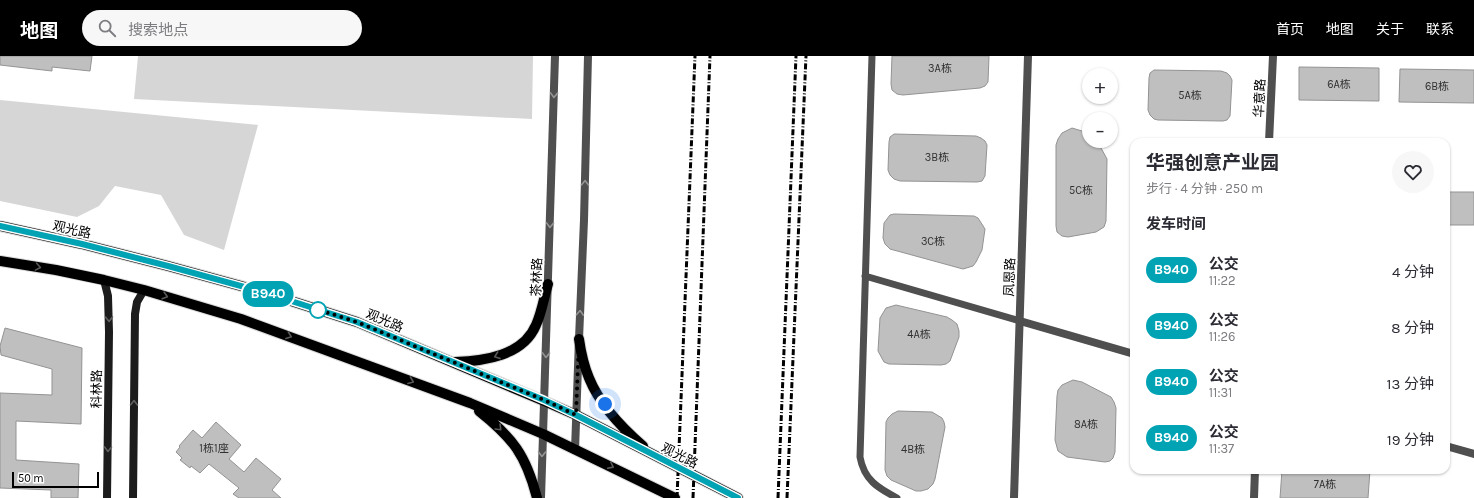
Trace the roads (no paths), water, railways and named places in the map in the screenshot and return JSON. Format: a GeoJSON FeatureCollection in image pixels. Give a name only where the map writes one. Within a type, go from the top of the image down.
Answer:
{"type":"FeatureCollection","features":[{"type":"Feature","properties":{"kind":"main road","name":"观光路"},"geometry":{"type":"LineString","coordinates":[[0,226],[154,262],[263,292],[357,322],[544,400],[738,498]]}},
{"type":"Feature","properties":{"kind":"main road"},"geometry":{"type":"LineString","coordinates":[[0,261],[56,270],[104,280],[144,290],[240,319],[470,403],[543,434],[675,498]]}},
{"type":"Feature","properties":{"kind":"main road","name":"科林路"},"geometry":{"type":"LineString","coordinates":[[104,280],[108,296],[109,332],[107,498]]}},
{"type":"Feature","properties":{"kind":"main road"},"geometry":{"type":"LineString","coordinates":[[452,362],[492,358],[518,347],[529,336],[536,325],[548,284]]}},
{"type":"Feature","properties":{"kind":"main road"},"geometry":{"type":"LineString","coordinates":[[133,498],[135,314],[137,302],[144,290]]}},
{"type":"Feature","properties":{"kind":"main road"},"geometry":{"type":"LineString","coordinates":[[579,339],[583,359],[590,380],[599,396],[622,426],[655,456]]}},
{"type":"Feature","properties":{"kind":"main road"},"geometry":{"type":"LineString","coordinates":[[470,403],[493,421],[510,438],[523,457],[532,477],[537,498]]}},
{"type":"Feature","properties":{"kind":"street","name":"茶林路"},"geometry":{"type":"LineString","coordinates":[[541,498],[555,56]]}},
{"type":"Feature","properties":{"kind":"street"},"geometry":{"type":"LineString","coordinates":[[575,450],[584,220],[588,56]]}},
{"type":"Feature","properties":{"kind":"street","name":"凤恩路"},"geometry":{"type":"LineString","coordinates":[[1014,498],[1028,56]]}},
{"type":"Feature","properties":{"kind":"street","name":"华意路"},"geometry":{"type":"LineString","coordinates":[[1269,138],[1273,56]]}},
{"type":"Feature","properties":{"kind":"street"},"geometry":{"type":"LineString","coordinates":[[1020,321],[1130,353]]}},
{"type":"Feature","properties":{"kind":"street"},"geometry":{"type":"LineString","coordinates":[[1450,447],[1474,454]]}},
{"type":"Feature","properties":{"kind":"street"},"geometry":{"type":"LineString","coordinates":[[1254,474],[1254,498]]}},
{"type":"Feature","properties":{"kind":"lane"},"geometry":{"type":"LineString","coordinates":[[872,56],[860,457],[862,467],[867,477],[876,485],[897,498]]}},
{"type":"Feature","properties":{"kind":"lane"},"geometry":{"type":"LineString","coordinates":[[865,276],[1020,321]]}},
{"type":"Feature","properties":{"kind":"railway"},"geometry":{"type":"LineString","coordinates":[[677,498],[695,56]]}},
{"type":"Feature","properties":{"kind":"railway"},"geometry":{"type":"LineString","coordinates":[[693,498],[710,56]]}},
{"type":"Feature","properties":{"kind":"railway"},"geometry":{"type":"LineString","coordinates":[[778,498],[796,56]]}},
{"type":"Feature","properties":{"kind":"railway"},"geometry":{"type":"LineString","coordinates":[[787,498],[806,56]]}}]}
